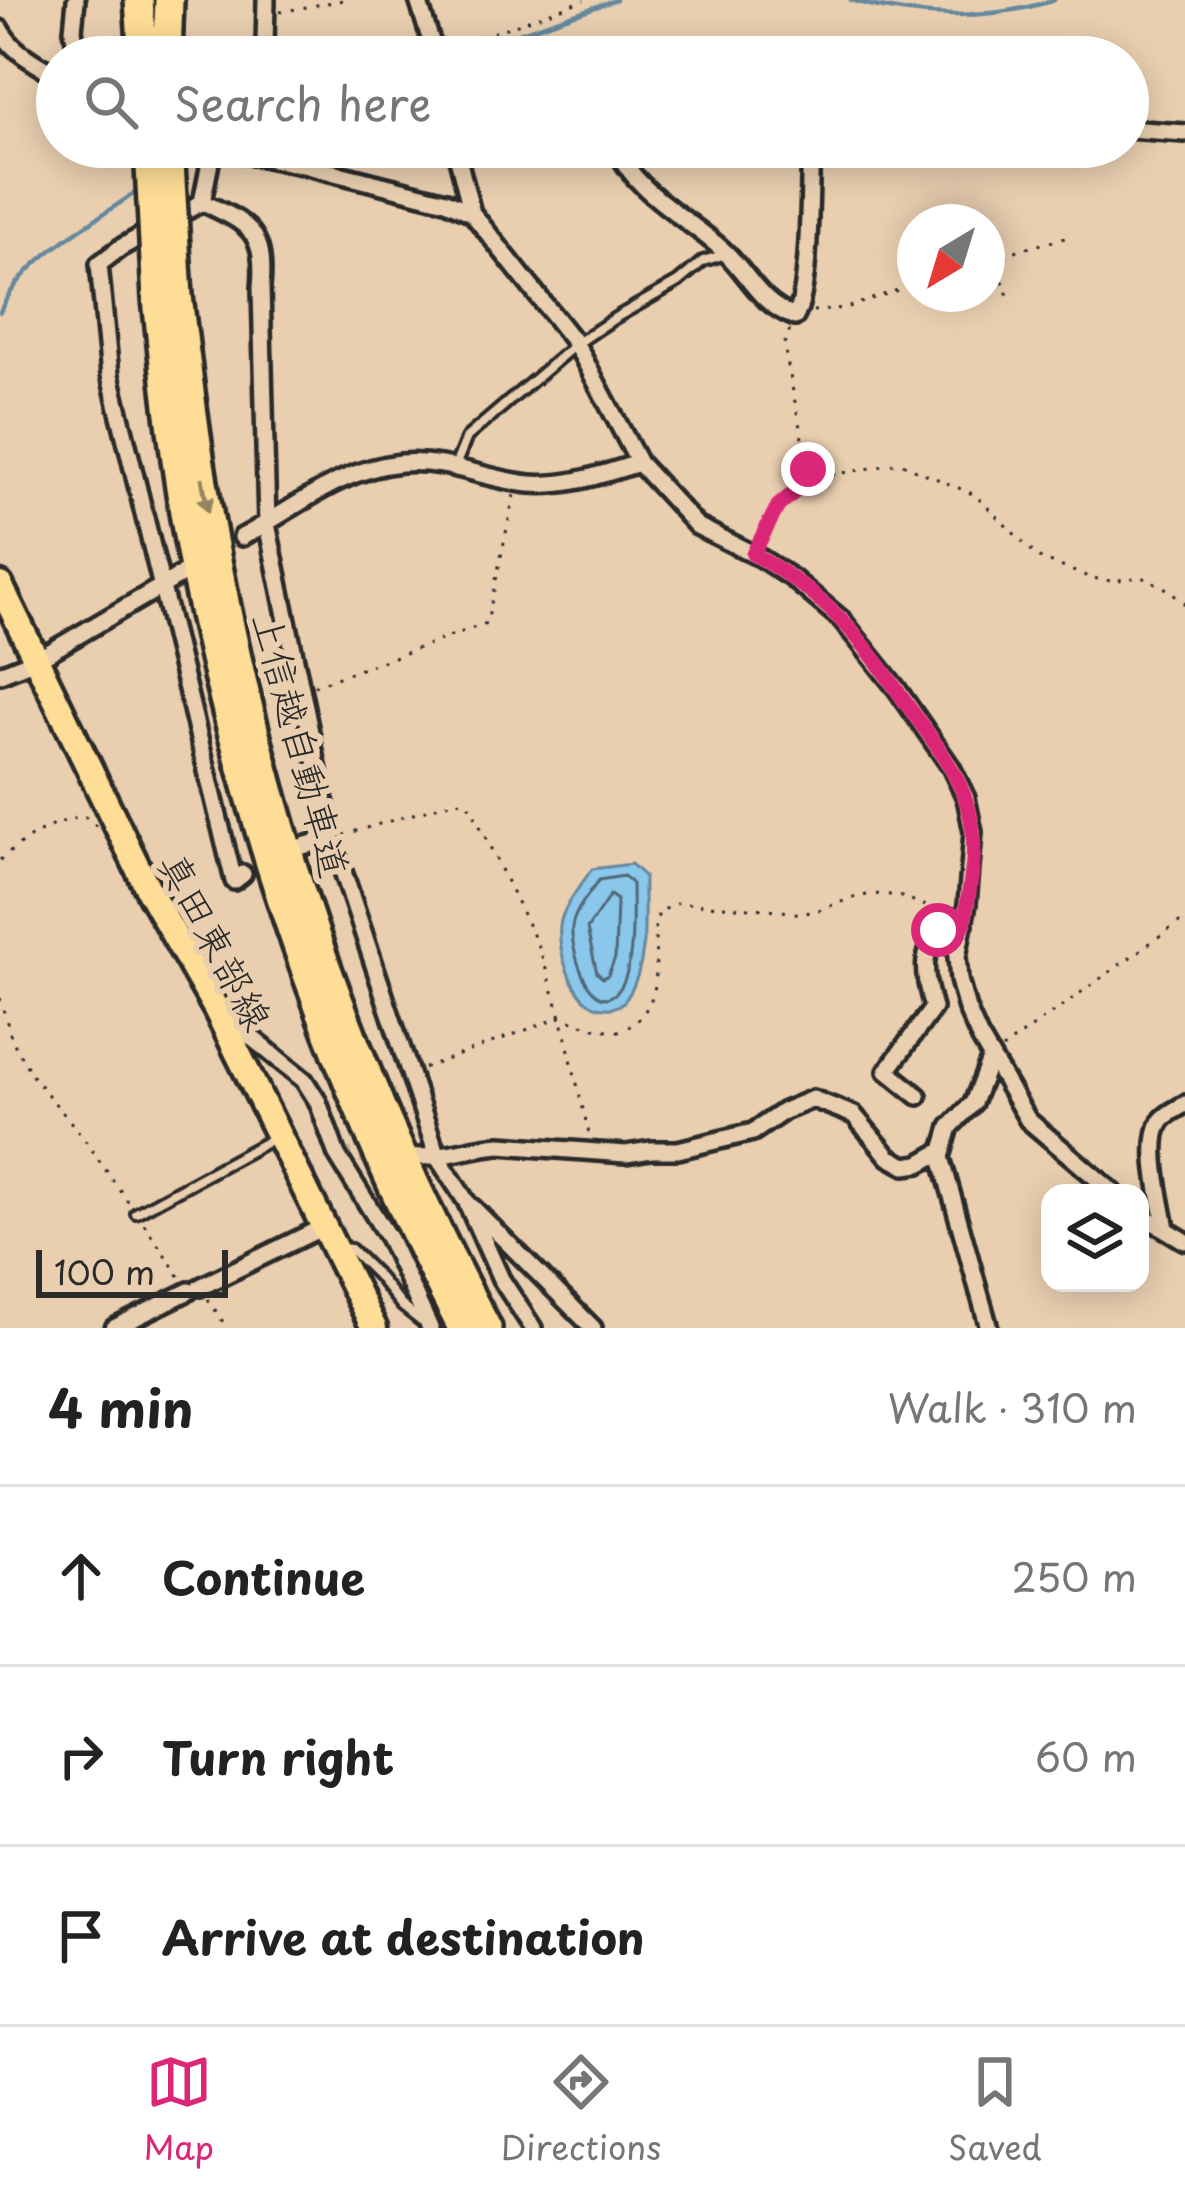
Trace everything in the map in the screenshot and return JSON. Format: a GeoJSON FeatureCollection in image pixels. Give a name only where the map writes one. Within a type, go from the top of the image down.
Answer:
{"type":"FeatureCollection","features":[{"type":"Feature","properties":{"kind":"highway"},"geometry":{"type":"LineString","coordinates":[[143,0],[149,36]]}},
{"type":"Feature","properties":{"kind":"highway"},"geometry":{"type":"LineString","coordinates":[[157,36],[169,0]]}},
{"type":"Feature","properties":{"kind":"highway","name":"上信越自動車道"},"geometry":{"type":"LineString","coordinates":[[152,168],[168,297],[218,568],[288,849],[326,966],[384,1116],[487,1328]]}},
{"type":"Feature","properties":{"kind":"highway","name":"上信越自動車道"},"geometry":{"type":"LineString","coordinates":[[170,168],[168,297],[177,464],[196,574],[236,747],[262,840],[340,1063],[402,1208],[462,1328]]}},
{"type":"Feature","properties":{"kind":"main road","name":"真田東部線"},"geometry":{"type":"LineString","coordinates":[[0,585],[148,891],[215,1007],[374,1328]]}},
{"type":"Feature","properties":{"kind":"street"},"geometry":{"type":"LineString","coordinates":[[74,36],[76,0]]}},
{"type":"Feature","properties":{"kind":"street"},"geometry":{"type":"LineString","coordinates":[[418,0],[429,36]]}},
{"type":"Feature","properties":{"kind":"street"},"geometry":{"type":"LineString","coordinates":[[0,29],[5,39],[36,63]]}},
{"type":"Feature","properties":{"kind":"street"},"geometry":{"type":"LineString","coordinates":[[1149,130],[1185,133]]}},
{"type":"Feature","properties":{"kind":"street"},"geometry":{"type":"LineString","coordinates":[[202,202],[208,168]]}},
{"type":"Feature","properties":{"kind":"street"},"geometry":{"type":"LineString","coordinates":[[316,168],[446,201],[472,214]]}},
{"type":"Feature","properties":{"kind":"street"},"geometry":{"type":"LineString","coordinates":[[460,168],[472,214],[576,344],[639,463],[697,526],[792,578],[842,620],[951,766],[966,798],[973,832],[957,957],[973,1023],[1028,1120],[1103,1184]]}},
{"type":"Feature","properties":{"kind":"street"},"geometry":{"type":"LineString","coordinates":[[629,168],[726,254],[776,310],[798,313],[805,275],[810,168]]}},
{"type":"Feature","properties":{"kind":"street"},"geometry":{"type":"LineString","coordinates":[[202,202],[243,221],[260,246],[263,260],[267,524],[332,838],[438,1157],[466,1201],[501,1279],[533,1328]]}},
{"type":"Feature","properties":{"kind":"street"},"geometry":{"type":"LineString","coordinates":[[202,202],[99,264],[110,375],[234,880],[243,874]]}},
{"type":"Feature","properties":{"kind":"street"},"geometry":{"type":"LineString","coordinates":[[242,537],[316,490],[358,472],[404,463],[455,466],[517,482],[563,485],[639,463]]}},
{"type":"Feature","properties":{"kind":"street"},"geometry":{"type":"LineString","coordinates":[[2,670],[38,659],[184,573]]}},
{"type":"Feature","properties":{"kind":"street"},"geometry":{"type":"LineString","coordinates":[[303,847],[332,838]]}},
{"type":"Feature","properties":{"kind":"street"},"geometry":{"type":"LineString","coordinates":[[918,1096],[887,1071],[933,1008],[926,982],[930,942],[943,922],[964,924]]}},
{"type":"Feature","properties":{"kind":"street"},"geometry":{"type":"LineString","coordinates":[[215,1007],[304,1080],[318,1102],[338,1155],[389,1239],[430,1328]]}},
{"type":"Feature","properties":{"kind":"street"},"geometry":{"type":"LineString","coordinates":[[989,1328],[940,1156],[950,1126],[973,1102],[991,1057]]}},
{"type":"Feature","properties":{"kind":"street"},"geometry":{"type":"LineString","coordinates":[[415,1157],[500,1144],[626,1154],[699,1147],[753,1132],[813,1099],[854,1115],[890,1157],[905,1166],[920,1164],[942,1151]]}},
{"type":"Feature","properties":{"kind":"street"},"geometry":{"type":"LineString","coordinates":[[1166,1229],[1156,1133],[1166,1115],[1185,1104]]}},
{"type":"Feature","properties":{"kind":"street"},"geometry":{"type":"LineString","coordinates":[[466,1201],[593,1328]]}},
{"type":"Feature","properties":{"kind":"street"},"geometry":{"type":"LineString","coordinates":[[1149,1219],[1185,1241]]}},
{"type":"Feature","properties":{"kind":"street"},"geometry":{"type":"LineString","coordinates":[[114,1328],[195,1289],[328,1237]]}},
{"type":"Feature","properties":{"kind":"lane"},"geometry":{"type":"LineString","coordinates":[[455,466],[467,437],[576,344],[704,261],[726,254]]}},
{"type":"Feature","properties":{"kind":"lane"},"geometry":{"type":"LineString","coordinates":[[136,1213],[278,1136]]}},
{"type":"Feature","properties":{"kind":"lane"},"geometry":{"type":"LineString","coordinates":[[328,1237],[351,1250],[402,1306],[430,1328]]}},
{"type":"Feature","properties":{"kind":"path"},"geometry":{"type":"LineString","coordinates":[[266,7],[343,0]]}},
{"type":"Feature","properties":{"kind":"path"},"geometry":{"type":"LineString","coordinates":[[487,36],[584,0]]}},
{"type":"Feature","properties":{"kind":"path"},"geometry":{"type":"LineString","coordinates":[[1005,256],[1069,237]]}},
{"type":"Feature","properties":{"kind":"path"},"geometry":{"type":"LineString","coordinates":[[1005,287],[1008,296]]}},
{"type":"Feature","properties":{"kind":"path"},"geometry":{"type":"LineString","coordinates":[[897,290],[846,308],[798,313],[784,345],[808,469],[825,476],[900,463],[975,496],[1039,558],[1091,578],[1141,578],[1163,586],[1185,604]]}},
{"type":"Feature","properties":{"kind":"path"},"geometry":{"type":"LineString","coordinates":[[753,554],[778,506],[817,473]]}},
{"type":"Feature","properties":{"kind":"path"},"geometry":{"type":"LineString","coordinates":[[302,691],[487,622],[517,482]]}},
{"type":"Feature","properties":{"kind":"path"},"geometry":{"type":"LineString","coordinates":[[332,838],[465,801],[539,947],[593,1151]]}},
{"type":"Feature","properties":{"kind":"path"},"geometry":{"type":"LineString","coordinates":[[0,860],[21,842],[70,818],[85,817],[98,827]]}},
{"type":"Feature","properties":{"kind":"path"},"geometry":{"type":"LineString","coordinates":[[411,1073],[561,1017],[596,1029],[618,1031],[634,1024],[653,993],[659,911],[678,903],[795,915],[882,893],[918,902],[937,912],[943,922]]}},
{"type":"Feature","properties":{"kind":"path"},"geometry":{"type":"LineString","coordinates":[[991,1057],[1185,917]]}},
{"type":"Feature","properties":{"kind":"path"},"geometry":{"type":"LineString","coordinates":[[0,998],[12,1040],[34,1077],[227,1328]]}},
{"type":"Feature","properties":{"kind":"water"},"geometry":{"type":"Polygon","coordinates":[[[631,864],[644,876],[640,968],[621,1004],[594,1006],[570,977],[561,950],[561,919],[592,869],[631,864]]]}},
{"type":"Feature","properties":{"kind":"waterway"},"geometry":{"type":"LineString","coordinates":[[510,36],[616,0]]}},
{"type":"Feature","properties":{"kind":"waterway"},"geometry":{"type":"LineString","coordinates":[[851,0],[901,11],[953,15],[1004,12],[1054,0]]}},
{"type":"Feature","properties":{"kind":"waterway"},"geometry":{"type":"LineString","coordinates":[[0,312],[25,274],[43,257],[143,187]]}},
{"type":"Feature","properties":{"kind":"tunnel"},"geometry":{"type":"LineString","coordinates":[[337,1155],[382,1156]]}},
{"type":"Feature","properties":{"kind":"route"},"geometry":{"type":"LineString","coordinates":[[808,469],[817,473],[778,506],[753,554],[792,578],[842,620],[951,766],[966,798],[973,856],[964,924],[943,922],[938,930]]}}]}
